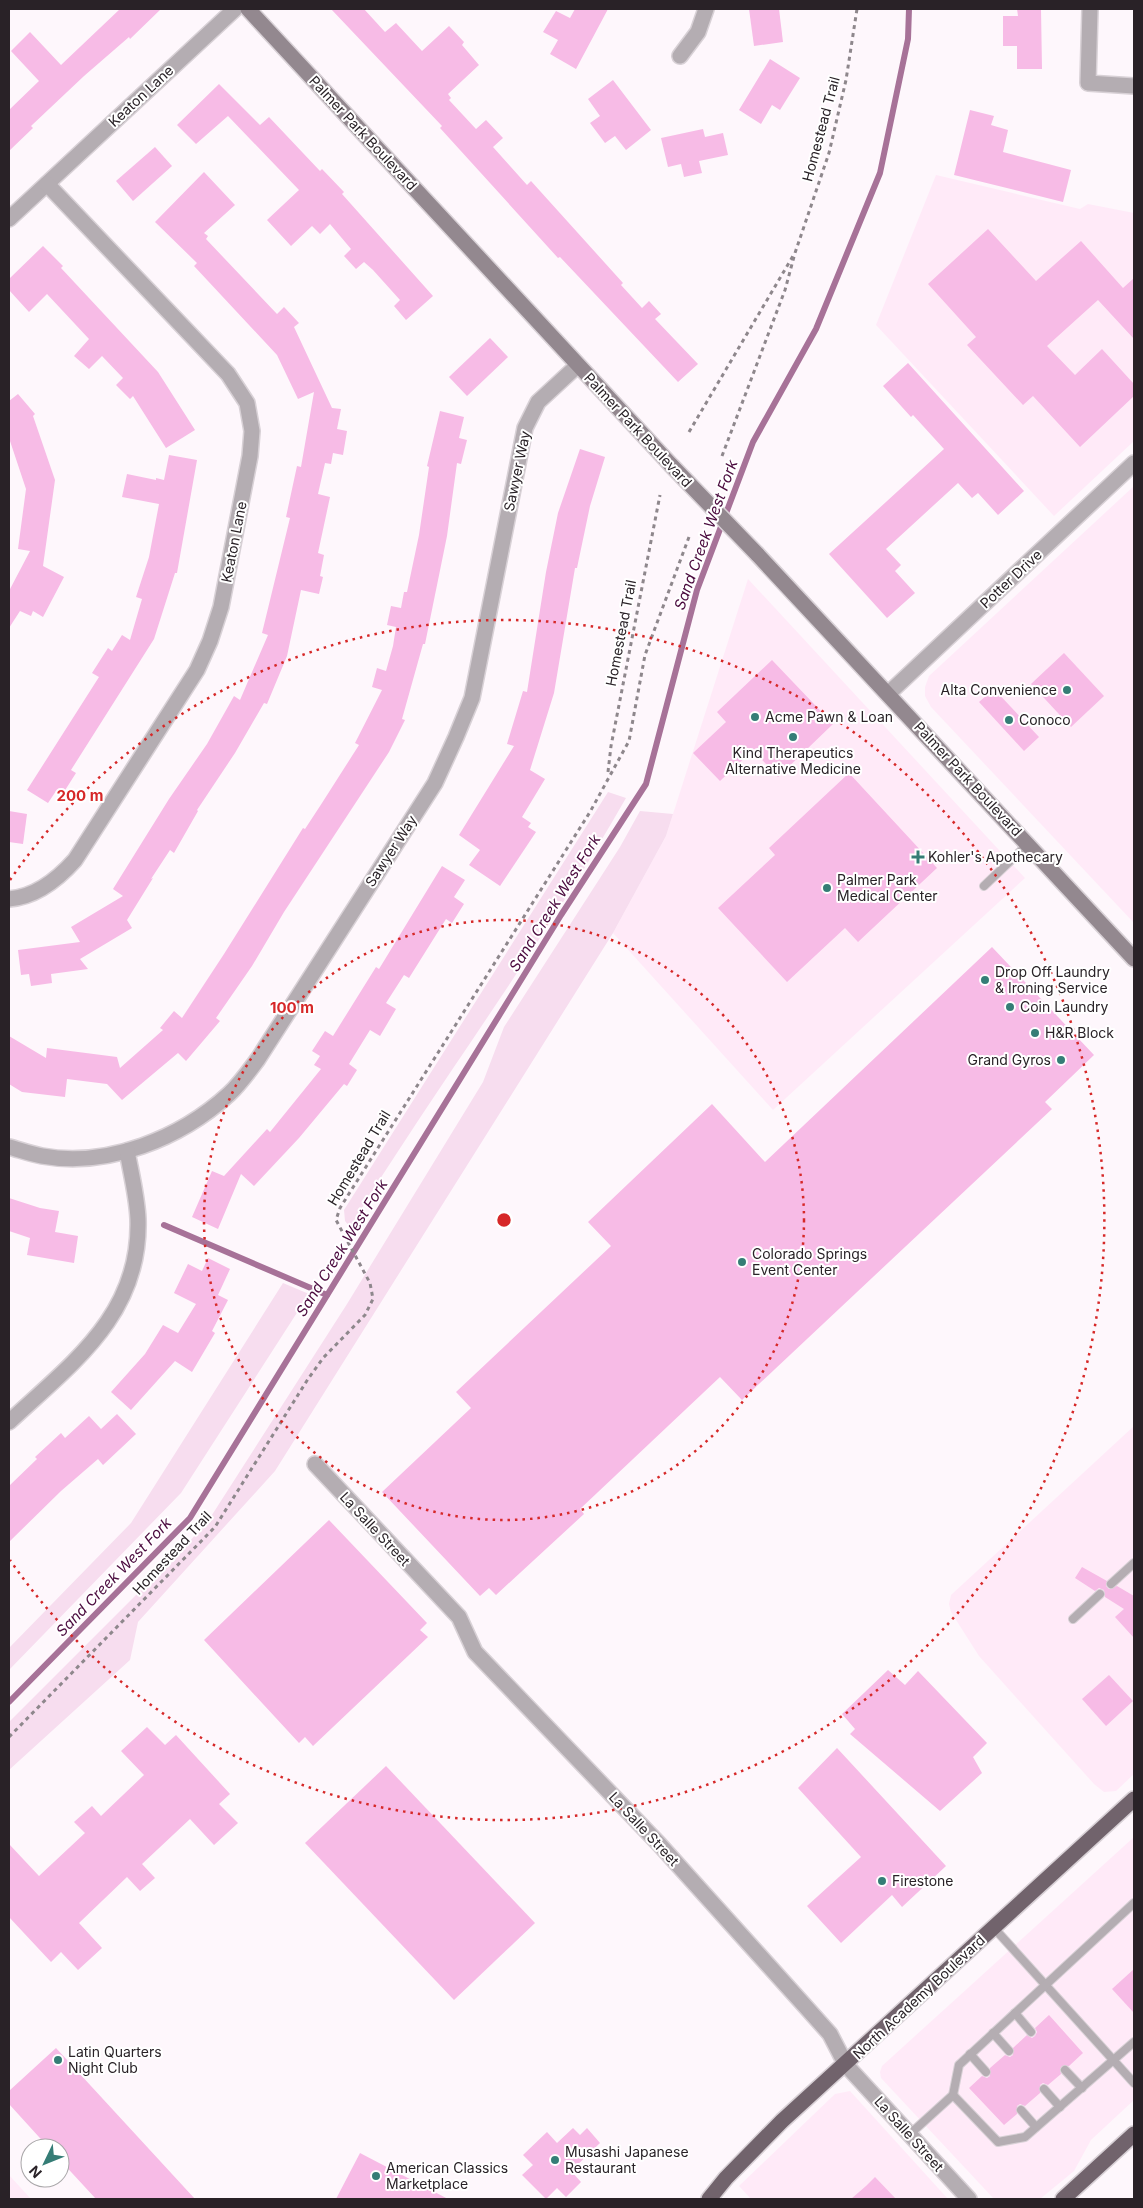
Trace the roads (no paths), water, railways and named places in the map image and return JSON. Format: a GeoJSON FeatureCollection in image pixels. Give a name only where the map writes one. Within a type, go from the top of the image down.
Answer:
{"type":"FeatureCollection","features":[{"type":"Feature","properties":{"kind":"highway","name":"North Academy Boulevard"},"geometry":{"type":"LineString","coordinates":[[709,2199],[726,2178],[782,2121],[846,2065],[1134,1799]]}},
{"type":"Feature","properties":{"kind":"highway"},"geometry":{"type":"LineString","coordinates":[[1063,2199],[1134,2134]]}},
{"type":"Feature","properties":{"kind":"main road","name":"Palmer Park Boulevard"},"geometry":{"type":"LineString","coordinates":[[248,9],[577,366],[757,554],[1134,959]]}},
{"type":"Feature","properties":{"kind":"street","name":"Keaton Lane"},"geometry":{"type":"LineString","coordinates":[[9,219],[236,9]]}},
{"type":"Feature","properties":{"kind":"street"},"geometry":{"type":"LineString","coordinates":[[680,56],[698,32],[706,9]]}},
{"type":"Feature","properties":{"kind":"street"},"geometry":{"type":"LineString","coordinates":[[1090,9],[1088,83],[1134,86]]}},
{"type":"Feature","properties":{"kind":"street","name":"Keaton Lane"},"geometry":{"type":"LineString","coordinates":[[9,899],[30,894],[47,886],[62,875],[75,860],[198,670],[222,607],[250,456],[252,431],[247,402],[228,374],[47,184]]}},
{"type":"Feature","properties":{"kind":"street","name":"Sawyer Way"},"geometry":{"type":"LineString","coordinates":[[9,1147],[43,1156],[81,1158],[128,1151],[170,1136],[203,1116],[230,1093],[258,1059],[435,783],[472,698],[525,428],[538,402],[577,366]]}},
{"type":"Feature","properties":{"kind":"street","name":"Potter Drive"},"geometry":{"type":"LineString","coordinates":[[888,694],[1134,463]]}},
{"type":"Feature","properties":{"kind":"street"},"geometry":{"type":"LineString","coordinates":[[9,1422],[90,1347],[108,1323],[126,1292],[136,1253],[138,1218],[128,1151]]}},
{"type":"Feature","properties":{"kind":"street","name":"La Salle Street"},"geometry":{"type":"LineString","coordinates":[[314,1464],[459,1618],[475,1652],[660,1846],[824,2027],[830,2034],[846,2065],[969,2199]]}},
{"type":"Feature","properties":{"kind":"lane"},"geometry":{"type":"LineString","coordinates":[[984,886],[1028,844]]}},
{"type":"Feature","properties":{"kind":"lane"},"geometry":{"type":"LineString","coordinates":[[1112,1584],[1134,1563]]}},
{"type":"Feature","properties":{"kind":"lane"},"geometry":{"type":"LineString","coordinates":[[1073,1619],[1100,1594]]}},
{"type":"Feature","properties":{"kind":"lane"},"geometry":{"type":"LineString","coordinates":[[910,2134],[953,2095],[959,2065],[1134,1903]]}},
{"type":"Feature","properties":{"kind":"lane"},"geometry":{"type":"LineString","coordinates":[[994,1928],[1134,2083]]}},
{"type":"Feature","properties":{"kind":"lane"},"geometry":{"type":"LineString","coordinates":[[1015,2014],[1031,2032]]}},
{"type":"Feature","properties":{"kind":"lane"},"geometry":{"type":"LineString","coordinates":[[993,2034],[1009,2051]]}},
{"type":"Feature","properties":{"kind":"lane"},"geometry":{"type":"LineString","coordinates":[[953,2095],[998,2142],[1025,2137],[1134,2042]]}},
{"type":"Feature","properties":{"kind":"lane"},"geometry":{"type":"LineString","coordinates":[[970,2054],[986,2072]]}},
{"type":"Feature","properties":{"kind":"lane"},"geometry":{"type":"LineString","coordinates":[[1065,2070],[1082,2088]]}},
{"type":"Feature","properties":{"kind":"lane"},"geometry":{"type":"LineString","coordinates":[[1044,2089],[1060,2106]]}},
{"type":"Feature","properties":{"kind":"lane"},"geometry":{"type":"LineString","coordinates":[[1021,2110],[1036,2127]]}},
{"type":"Feature","properties":{"kind":"waterway","name":"Sand Creek West Fork"},"geometry":{"type":"LineString","coordinates":[[9,1702],[190,1518],[561,915],[646,784],[697,590],[753,442],[816,329],[880,173],[908,39],[909,9]]}},
{"type":"Feature","properties":{"kind":"waterway"},"geometry":{"type":"LineString","coordinates":[[164,1225],[327,1295]]}},
{"type":"Feature","properties":{"kind":"place","name":"Alta Convenience"},"geometry":{"type":"Point","coordinates":[1067,690]}},
{"type":"Feature","properties":{"kind":"place","name":"Acme Pawn & Loan"},"geometry":{"type":"Point","coordinates":[755,717]}},
{"type":"Feature","properties":{"kind":"place","name":"Conoco"},"geometry":{"type":"Point","coordinates":[1009,720]}},
{"type":"Feature","properties":{"kind":"place","name":"Kind Therapeutics Alternative Medicine"},"geometry":{"type":"Point","coordinates":[793,737]}},
{"type":"Feature","properties":{"kind":"place","name":"Kohler's Apothecary"},"geometry":{"type":"Point","coordinates":[918,857]}},
{"type":"Feature","properties":{"kind":"place","name":"Palmer Park Medical Center"},"geometry":{"type":"Point","coordinates":[827,888]}},
{"type":"Feature","properties":{"kind":"place","name":"Drop Off Laundry & Ironing Service"},"geometry":{"type":"Point","coordinates":[985,980]}},
{"type":"Feature","properties":{"kind":"place","name":"Coin Laundry"},"geometry":{"type":"Point","coordinates":[1010,1007]}},
{"type":"Feature","properties":{"kind":"place","name":"H&R Block"},"geometry":{"type":"Point","coordinates":[1035,1033]}},
{"type":"Feature","properties":{"kind":"place","name":"Grand Gyros"},"geometry":{"type":"Point","coordinates":[1061,1060]}},
{"type":"Feature","properties":{"kind":"place","name":"Colorado Springs Event Center"},"geometry":{"type":"Point","coordinates":[742,1262]}},
{"type":"Feature","properties":{"kind":"place","name":"Firestone"},"geometry":{"type":"Point","coordinates":[882,1881]}},
{"type":"Feature","properties":{"kind":"place","name":"Latin Quarters Night Club"},"geometry":{"type":"Point","coordinates":[58,2060]}},
{"type":"Feature","properties":{"kind":"place","name":"Musashi Japanese Restaurant"},"geometry":{"type":"Point","coordinates":[555,2160]}},
{"type":"Feature","properties":{"kind":"place","name":"American Classics Marketplace"},"geometry":{"type":"Point","coordinates":[376,2176]}}]}
